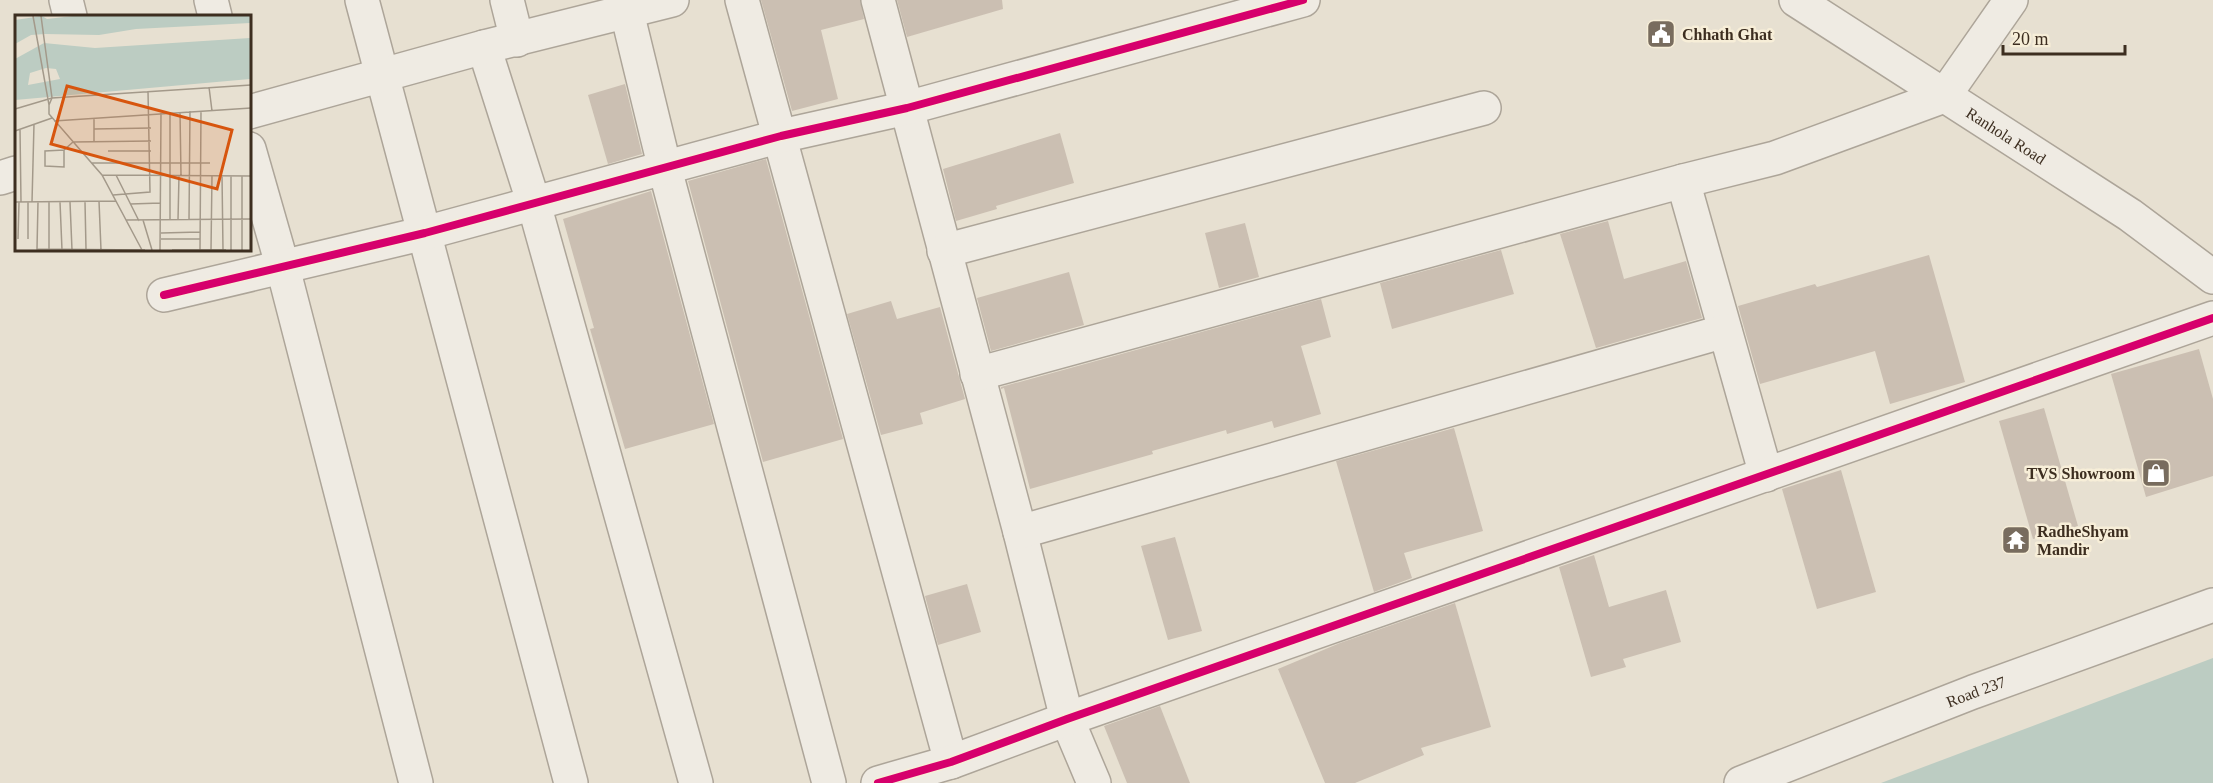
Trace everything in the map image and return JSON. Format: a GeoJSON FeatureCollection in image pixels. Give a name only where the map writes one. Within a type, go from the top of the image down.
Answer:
{"type":"FeatureCollection","features":[{"type":"Feature","properties":{"kind":"street"},"geometry":{"type":"LineString","coordinates":[[66,0],[70,15]]}},
{"type":"Feature","properties":{"kind":"street"},"geometry":{"type":"LineString","coordinates":[[211,0],[215,15]]}},
{"type":"Feature","properties":{"kind":"street"},"geometry":{"type":"LineString","coordinates":[[362,0],[572,783]]}},
{"type":"Feature","properties":{"kind":"street"},"geometry":{"type":"LineString","coordinates":[[507,0],[517,40]]}},
{"type":"Feature","properties":{"kind":"street"},"geometry":{"type":"LineString","coordinates":[[250,112],[484,47],[517,40],[625,6],[672,0]]}},
{"type":"Feature","properties":{"kind":"street"},"geometry":{"type":"LineString","coordinates":[[742,0],[951,762]]}},
{"type":"Feature","properties":{"kind":"street"},"geometry":{"type":"LineString","coordinates":[[878,0],[1020,532],[1067,719],[1094,783]]}},
{"type":"Feature","properties":{"kind":"street"},"geometry":{"type":"LineString","coordinates":[[164,296],[425,233],[781,136],[907,108],[1303,0]]}},
{"type":"Feature","properties":{"kind":"street","name":"Ranhola Road"},"geometry":{"type":"LineString","coordinates":[[1796,0],[2130,215],[2213,277]]}},
{"type":"Feature","properties":{"kind":"street"},"geometry":{"type":"LineString","coordinates":[[977,374],[1683,181],[1775,158],[1944,96],[2011,0]]}},
{"type":"Feature","properties":{"kind":"street"},"geometry":{"type":"LineString","coordinates":[[625,6],[665,169],[830,783]]}},
{"type":"Feature","properties":{"kind":"street"},"geometry":{"type":"LineString","coordinates":[[484,47],[534,204],[696,783]]}},
{"type":"Feature","properties":{"kind":"street"},"geometry":{"type":"LineString","coordinates":[[944,251],[1484,108]]}},
{"type":"Feature","properties":{"kind":"street"},"geometry":{"type":"LineString","coordinates":[[250,152],[283,268],[416,783]]}},
{"type":"Feature","properties":{"kind":"street"},"geometry":{"type":"LineString","coordinates":[[0,178],[15,173]]}},
{"type":"Feature","properties":{"kind":"street"},"geometry":{"type":"LineString","coordinates":[[1683,181],[1766,474]]}},
{"type":"Feature","properties":{"kind":"street"},"geometry":{"type":"LineString","coordinates":[[878,783],[951,762],[1067,719],[2213,318]]}},
{"type":"Feature","properties":{"kind":"street"},"geometry":{"type":"LineString","coordinates":[[1020,532],[1725,331]]}},
{"type":"Feature","properties":{"kind":"street","name":"Road 237"},"geometry":{"type":"LineString","coordinates":[[1741,783],[1973,692],[2213,605]]}},
{"type":"Feature","properties":{"kind":"shaded area"},"geometry":{"type":"Polygon","coordinates":[[[2213,658],[2213,783],[1881,783],[2213,658]]]}},
{"type":"Feature","properties":{"kind":"building"},"geometry":{"type":"Polygon","coordinates":[[[761,0],[860,0],[864,19],[821,30],[838,99],[792,111],[761,0]]]}},
{"type":"Feature","properties":{"kind":"building"},"geometry":{"type":"Polygon","coordinates":[[[897,0],[1002,0],[1003,9],[907,37],[897,0]]]}},
{"type":"Feature","properties":{"kind":"building"},"geometry":{"type":"Polygon","coordinates":[[[625,84],[642,154],[608,164],[588,95],[625,84]]]}},
{"type":"Feature","properties":{"kind":"building"},"geometry":{"type":"Polygon","coordinates":[[[1060,133],[1074,183],[996,206],[997,209],[956,221],[943,169],[1060,133]]]}},
{"type":"Feature","properties":{"kind":"building"},"geometry":{"type":"Polygon","coordinates":[[[766,159],[843,439],[763,462],[688,181],[766,159]]]}},
{"type":"Feature","properties":{"kind":"building"},"geometry":{"type":"Polygon","coordinates":[[[651,191],[714,424],[625,449],[590,329],[594,328],[563,219],[651,191]]]}},
{"type":"Feature","properties":{"kind":"building"},"geometry":{"type":"Polygon","coordinates":[[[1608,221],[1624,279],[1686,261],[1702,318],[1596,348],[1560,234],[1608,221]]]}},
{"type":"Feature","properties":{"kind":"building"},"geometry":{"type":"Polygon","coordinates":[[[1245,223],[1259,277],[1219,288],[1205,233],[1245,223]]]}},
{"type":"Feature","properties":{"kind":"building"},"geometry":{"type":"Polygon","coordinates":[[[1501,250],[1514,294],[1392,329],[1380,283],[1501,250]]]}},
{"type":"Feature","properties":{"kind":"building"},"geometry":{"type":"Polygon","coordinates":[[[1929,255],[1965,382],[1890,404],[1875,351],[1760,384],[1738,306],[1815,284],[1817,287],[1929,255]]]}},
{"type":"Feature","properties":{"kind":"building"},"geometry":{"type":"Polygon","coordinates":[[[1069,272],[1084,325],[991,351],[977,298],[1069,272]]]}},
{"type":"Feature","properties":{"kind":"building"},"geometry":{"type":"Polygon","coordinates":[[[1321,299],[1331,337],[1301,346],[1321,414],[1274,428],[1272,421],[1227,434],[1226,430],[1152,451],[1153,454],[1030,489],[1004,388],[1001,389],[1001,387],[1321,299]]]}},
{"type":"Feature","properties":{"kind":"building"},"geometry":{"type":"Polygon","coordinates":[[[891,301],[897,319],[940,307],[965,399],[920,413],[923,424],[881,435],[847,314],[891,301]]]}},
{"type":"Feature","properties":{"kind":"building"},"geometry":{"type":"Polygon","coordinates":[[[2199,349],[2213,399],[2213,476],[2146,497],[2111,374],[2199,349]]]}},
{"type":"Feature","properties":{"kind":"building"},"geometry":{"type":"Polygon","coordinates":[[[2044,408],[2078,526],[2033,539],[1999,421],[2044,408]]]}},
{"type":"Feature","properties":{"kind":"building"},"geometry":{"type":"Polygon","coordinates":[[[1454,428],[1483,531],[1404,553],[1412,578],[1374,592],[1336,461],[1454,428]]]}},
{"type":"Feature","properties":{"kind":"building"},"geometry":{"type":"Polygon","coordinates":[[[1841,470],[1876,592],[1817,609],[1782,489],[1841,470]]]}},
{"type":"Feature","properties":{"kind":"building"},"geometry":{"type":"Polygon","coordinates":[[[1175,537],[1202,631],[1168,640],[1141,546],[1175,537]]]}},
{"type":"Feature","properties":{"kind":"building"},"geometry":{"type":"Polygon","coordinates":[[[1594,555],[1609,607],[1666,590],[1681,642],[1623,659],[1626,667],[1591,677],[1559,567],[1594,555]]]}},
{"type":"Feature","properties":{"kind":"building"},"geometry":{"type":"Polygon","coordinates":[[[967,584],[981,632],[938,645],[925,596],[967,584]]]}},
{"type":"Feature","properties":{"kind":"building"},"geometry":{"type":"Polygon","coordinates":[[[1455,603],[1491,727],[1421,748],[1424,755],[1355,783],[1325,783],[1278,669],[1340,643],[1455,603]]]}},
{"type":"Feature","properties":{"kind":"building"},"geometry":{"type":"Polygon","coordinates":[[[1160,706],[1190,783],[1127,783],[1104,726],[1160,706]]]}},
{"type":"Feature","properties":{"kind":"cycle path"},"geometry":{"type":"LineString","coordinates":[[164,295],[425,233],[781,136],[907,108],[1303,0]]}},
{"type":"Feature","properties":{"kind":"cycle path"},"geometry":{"type":"LineString","coordinates":[[878,783],[951,762],[1067,719],[2213,318]]}},
{"type":"Feature","properties":{"kind":"place","name":"Chhath Ghat"},"geometry":{"type":"Point","coordinates":[1661,34]}},
{"type":"Feature","properties":{"kind":"place","name":"TVS Showroom"},"geometry":{"type":"Point","coordinates":[2156,473]}},
{"type":"Feature","properties":{"kind":"place","name":"RadheShyam Mandir"},"geometry":{"type":"Point","coordinates":[2016,540]}}]}
